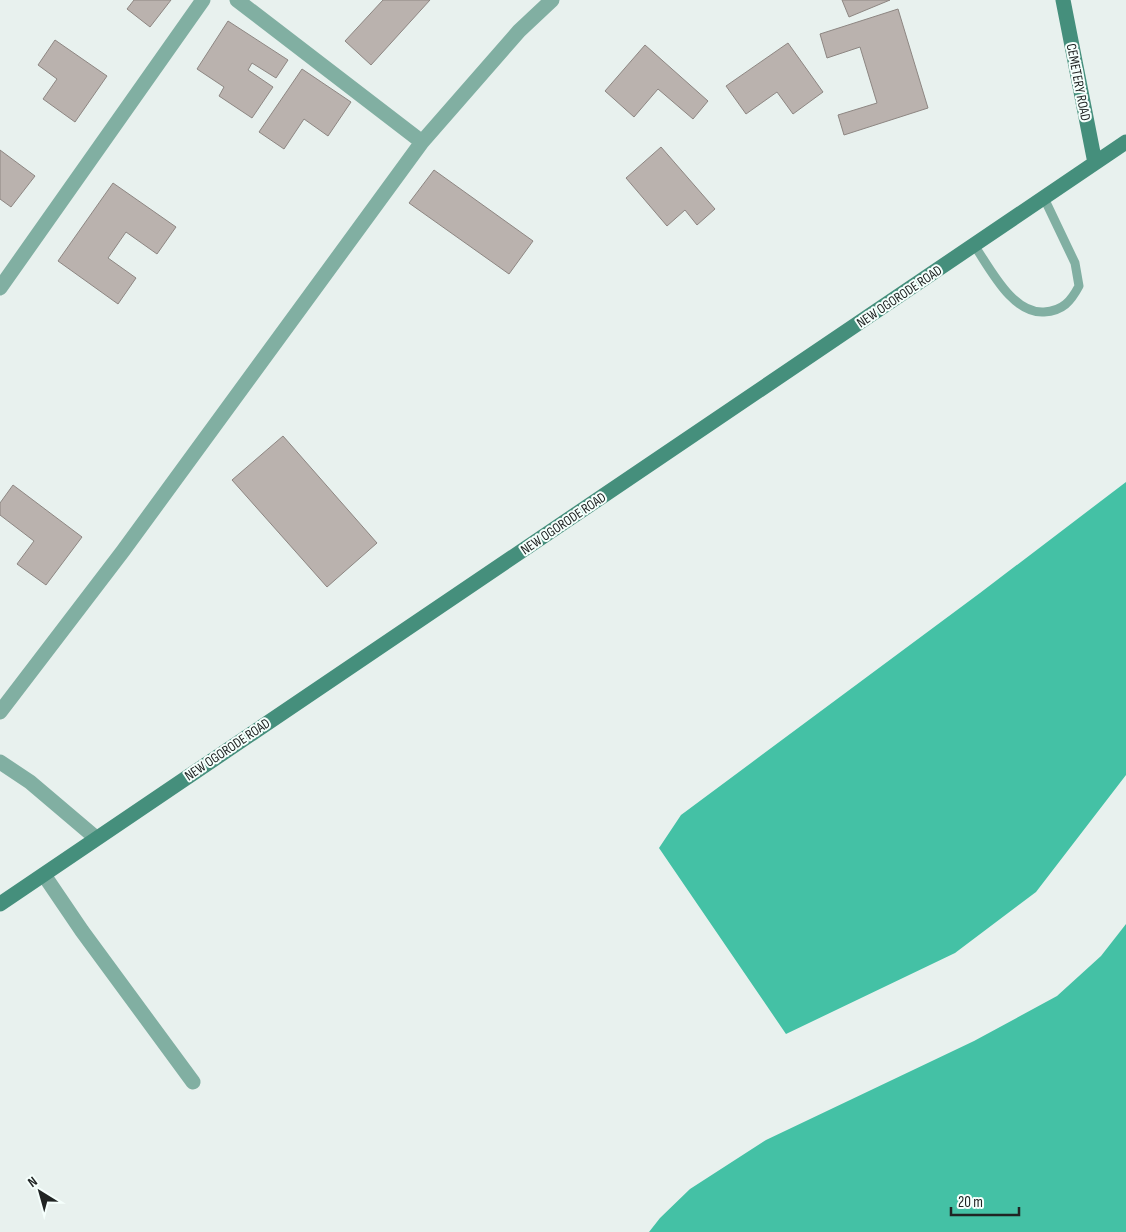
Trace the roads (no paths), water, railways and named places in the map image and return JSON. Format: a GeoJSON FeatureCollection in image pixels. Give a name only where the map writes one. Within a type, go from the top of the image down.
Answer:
{"type":"FeatureCollection","features":[{"type":"Feature","properties":{"kind":"street"},"geometry":{"type":"LineString","coordinates":[[0,288],[203,0]]}},
{"type":"Feature","properties":{"kind":"street"},"geometry":{"type":"LineString","coordinates":[[237,0],[422,142]]}},
{"type":"Feature","properties":{"kind":"street"},"geometry":{"type":"LineString","coordinates":[[0,712],[123,551],[422,142],[519,32],[552,0]]}},
{"type":"Feature","properties":{"kind":"street","name":"CEMETERY ROAD"},"geometry":{"type":"LineString","coordinates":[[1063,0],[1095,163]]}},
{"type":"Feature","properties":{"kind":"street","name":"NEW OGORODE ROAD"},"geometry":{"type":"LineString","coordinates":[[0,904],[1126,142]]}},
{"type":"Feature","properties":{"kind":"street"},"geometry":{"type":"LineString","coordinates":[[0,762],[30,782],[96,838]]}},
{"type":"Feature","properties":{"kind":"street"},"geometry":{"type":"LineString","coordinates":[[44,875],[82,932],[193,1082]]}},
{"type":"Feature","properties":{"kind":"lane"},"geometry":{"type":"LineString","coordinates":[[974,245],[1006,292],[1018,304],[1034,313],[1052,312],[1070,302],[1079,286],[1075,263],[1044,198]]}}]}
